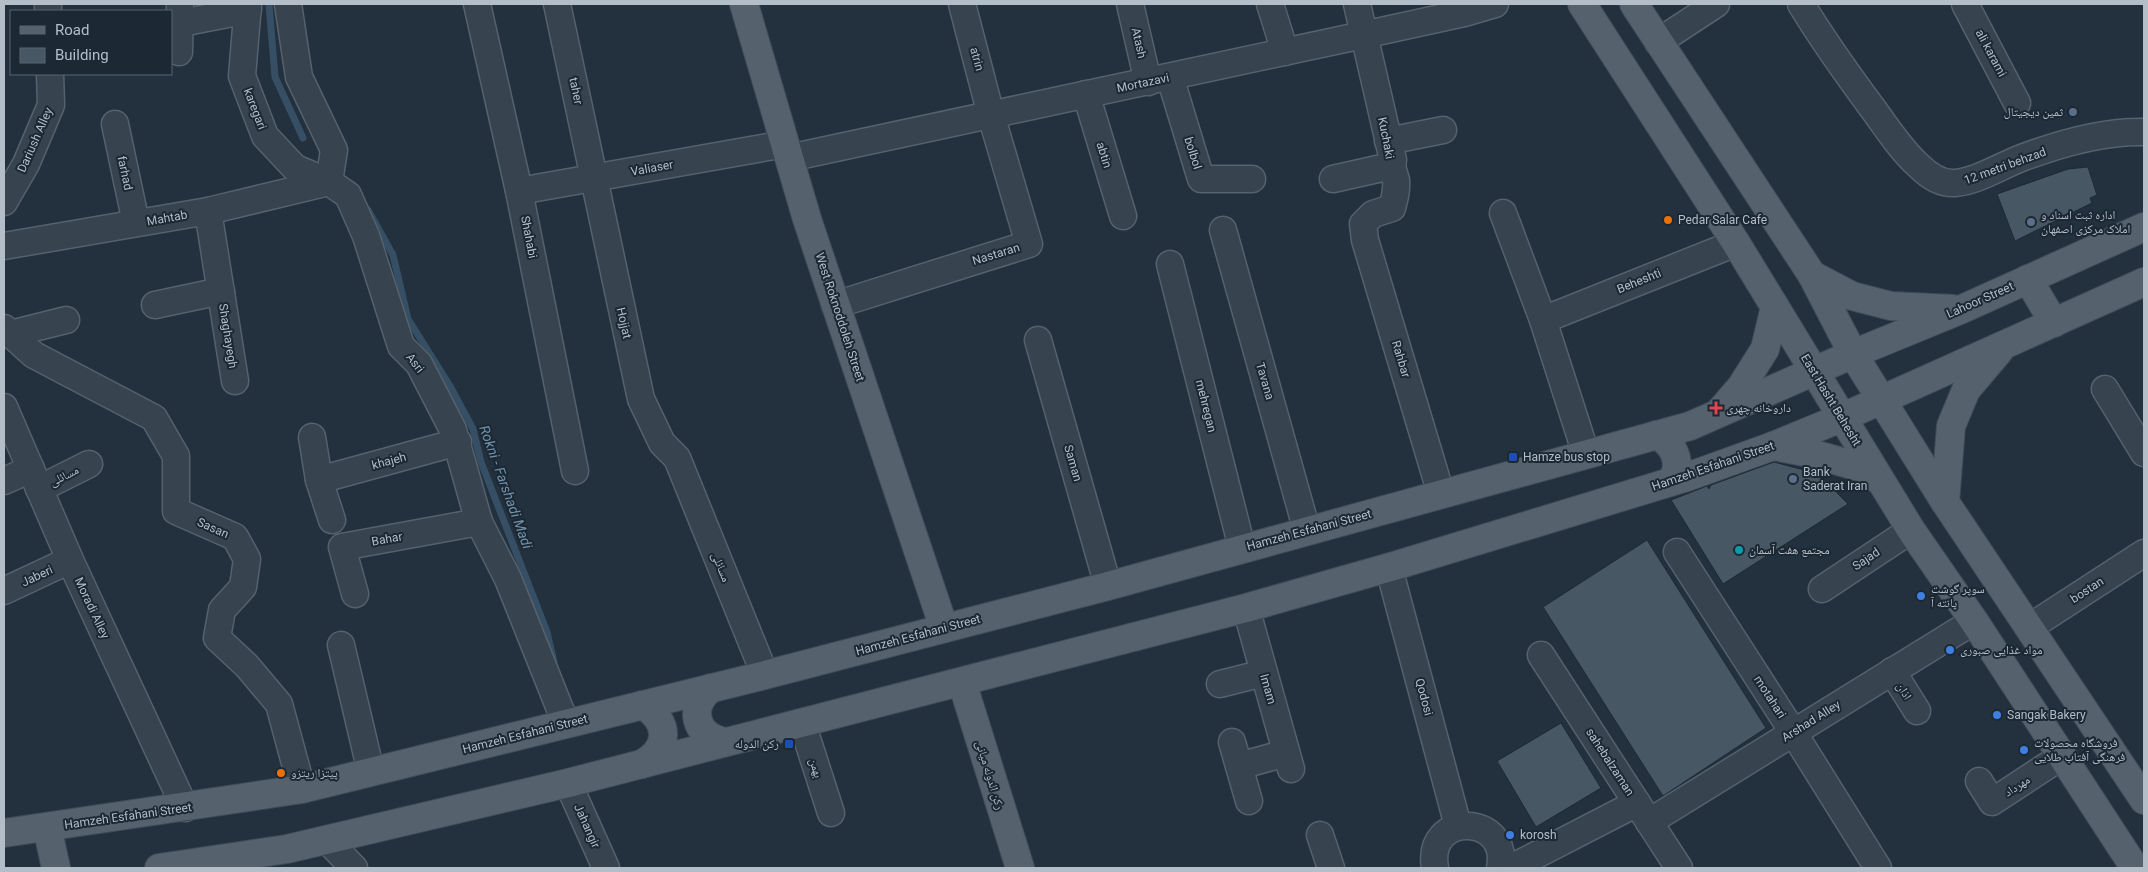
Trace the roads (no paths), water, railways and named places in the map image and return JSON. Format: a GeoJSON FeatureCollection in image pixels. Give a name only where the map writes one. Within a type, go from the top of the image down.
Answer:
{"type":"FeatureCollection","features":[{"type":"Feature","properties":{"kind":"main road","name":"West Roknoddoleh Street"},"geometry":{"type":"LineString","coordinates":[[744,4],[835,305],[944,628]]}},
{"type":"Feature","properties":{"kind":"main road","name":"East Hasht Behesht"},"geometry":{"type":"LineString","coordinates":[[1582,4],[1736,242],[1841,418],[1911,530],[1974,621],[2135,868]]}},
{"type":"Feature","properties":{"kind":"main road"},"geometry":{"type":"LineString","coordinates":[[1634,4],[1812,275],[1853,354],[1945,502],[2144,800]]}},
{"type":"Feature","properties":{"kind":"main road","name":"Lahoor Street"},"geometry":{"type":"LineString","coordinates":[[1814,372],[1960,310],[2144,227]]}},
{"type":"Feature","properties":{"kind":"main road"},"geometry":{"type":"LineString","coordinates":[[1812,275],[1852,296],[1891,306],[1960,310]]}},
{"type":"Feature","properties":{"kind":"main road"},"geometry":{"type":"LineString","coordinates":[[2028,279],[2054,323]]}},
{"type":"Feature","properties":{"kind":"main road"},"geometry":{"type":"LineString","coordinates":[[1841,418],[2144,282]]}},
{"type":"Feature","properties":{"kind":"main road"},"geometry":{"type":"LineString","coordinates":[[1715,416],[1741,387],[1765,349],[1775,307]]}},
{"type":"Feature","properties":{"kind":"main road"},"geometry":{"type":"LineString","coordinates":[[1945,502],[1951,426],[1966,390],[2002,346]]}},
{"type":"Feature","properties":{"kind":"main road","name":"Hamzeh Esfahani Street"},"geometry":{"type":"LineString","coordinates":[[4,833],[185,808],[302,789],[765,675],[1108,586],[1656,436],[1715,416],[1814,372]]}},
{"type":"Feature","properties":{"kind":"main road","name":"Hamzeh Esfahani Street"},"geometry":{"type":"LineString","coordinates":[[159,868],[206,865],[327,840],[568,783],[1246,608],[1389,568],[1671,481],[1772,446],[1841,418]]}},
{"type":"Feature","properties":{"kind":"main road"},"geometry":{"type":"LineString","coordinates":[[1656,436],[1666,442],[1676,458],[1677,471],[1671,481]]}},
{"type":"Feature","properties":{"kind":"main road"},"geometry":{"type":"LineString","coordinates":[[1772,446],[1810,453],[1863,468],[1880,481]]}},
{"type":"Feature","properties":{"kind":"main road","name":"رکن الدوله میانی"},"geometry":{"type":"LineString","coordinates":[[962,682],[1020,868]]}},
{"type":"Feature","properties":{"kind":"main road"},"geometry":{"type":"LineString","coordinates":[[712,688],[703,694],[698,704],[699,724],[705,733],[714,739],[724,742]]}},
{"type":"Feature","properties":{"kind":"main road"},"geometry":{"type":"LineString","coordinates":[[642,764],[653,757],[661,747],[664,735],[661,722],[654,712],[643,705]]}},
{"type":"Feature","properties":{"kind":"main road"},"geometry":{"type":"LineString","coordinates":[[47,827],[56,868]]}},
{"type":"Feature","properties":{"kind":"street"},"geometry":{"type":"LineString","coordinates":[[288,4],[299,77],[334,150],[328,182]]}},
{"type":"Feature","properties":{"kind":"street","name":"Shahabi"},"geometry":{"type":"LineString","coordinates":[[478,4],[520,191],[575,471]]}},
{"type":"Feature","properties":{"kind":"street","name":"taher"},"geometry":{"type":"LineString","coordinates":[[557,4],[595,178]]}},
{"type":"Feature","properties":{"kind":"street","name":"atrin"},"geometry":{"type":"LineString","coordinates":[[962,4],[991,115]]}},
{"type":"Feature","properties":{"kind":"street","name":"Atash"},"geometry":{"type":"LineString","coordinates":[[1130,4],[1159,79]]}},
{"type":"Feature","properties":{"kind":"street"},"geometry":{"type":"LineString","coordinates":[[1270,4],[1284,52]]}},
{"type":"Feature","properties":{"kind":"street","name":"Kuchaki"},"geometry":{"type":"LineString","coordinates":[[1357,4],[1396,179],[1396,195],[1392,208],[1373,214],[1363,224]]}},
{"type":"Feature","properties":{"kind":"street","name":"Mortazavi"},"geometry":{"type":"LineString","coordinates":[[787,151],[991,115],[1464,13],[1495,4]]}},
{"type":"Feature","properties":{"kind":"street"},"geometry":{"type":"LineString","coordinates":[[1658,42],[1716,4]]}},
{"type":"Feature","properties":{"kind":"street","name":"12 metri behzad"},"geometry":{"type":"LineString","coordinates":[[1801,4],[1852,80],[1895,138],[1918,166],[1939,181],[1956,183],[1969,180],[2020,158],[2120,132],[2144,132]]}},
{"type":"Feature","properties":{"kind":"street","name":"ali karami"},"geometry":{"type":"LineString","coordinates":[[1965,4],[2017,103]]}},
{"type":"Feature","properties":{"kind":"street"},"geometry":{"type":"LineString","coordinates":[[179,52],[180,14],[248,7]]}},
{"type":"Feature","properties":{"kind":"street","name":"karegari"},"geometry":{"type":"LineString","coordinates":[[248,7],[242,76],[265,136],[295,168],[328,182]]}},
{"type":"Feature","properties":{"kind":"street","name":"Dariush Alley"},"geometry":{"type":"LineString","coordinates":[[4,202],[26,164],[51,105],[50,75]]}},
{"type":"Feature","properties":{"kind":"street","name":"bolbol"},"geometry":{"type":"LineString","coordinates":[[1159,79],[1201,179],[1252,179]]}},
{"type":"Feature","properties":{"kind":"street","name":"abtin"},"geometry":{"type":"LineString","coordinates":[[1086,94],[1123,216]]}},
{"type":"Feature","properties":{"kind":"street","name":"Nastaran"},"geometry":{"type":"LineString","coordinates":[[835,305],[1029,244],[991,115]]}},
{"type":"Feature","properties":{"kind":"street","name":"farhad"},"geometry":{"type":"LineString","coordinates":[[115,124],[136,223]]}},
{"type":"Feature","properties":{"kind":"street"},"geometry":{"type":"LineString","coordinates":[[1333,178],[1444,130]]}},
{"type":"Feature","properties":{"kind":"street","name":"Valiaser"},"geometry":{"type":"LineString","coordinates":[[520,191],[595,178],[787,151]]}},
{"type":"Feature","properties":{"kind":"street","name":"Hojjat"},"geometry":{"type":"LineString","coordinates":[[595,178],[641,399],[662,443],[677,458]]}},
{"type":"Feature","properties":{"kind":"street","name":"Mahtab"},"geometry":{"type":"LineString","coordinates":[[4,246],[208,211],[328,182]]}},
{"type":"Feature","properties":{"kind":"street","name":"Asri"},"geometry":{"type":"LineString","coordinates":[[328,182],[348,195],[366,236],[401,346],[419,364],[458,442],[479,522],[508,579],[566,724]]}},
{"type":"Feature","properties":{"kind":"street","name":"Shaghayegh"},"geometry":{"type":"LineString","coordinates":[[208,211],[235,381]]}},
{"type":"Feature","properties":{"kind":"street"},"geometry":{"type":"LineString","coordinates":[[1503,213],[1543,320],[1586,454]]}},
{"type":"Feature","properties":{"kind":"street","name":"Rahbar"},"geometry":{"type":"LineString","coordinates":[[1363,224],[1368,248],[1441,494]]}},
{"type":"Feature","properties":{"kind":"street","name":"Tavana"},"geometry":{"type":"LineString","coordinates":[[1223,230],[1307,531]]}},
{"type":"Feature","properties":{"kind":"street","name":"Beheshti"},"geometry":{"type":"LineString","coordinates":[[1543,320],[1736,242]]}},
{"type":"Feature","properties":{"kind":"street","name":"mehregan"},"geometry":{"type":"LineString","coordinates":[[1170,264],[1242,548]]}},
{"type":"Feature","properties":{"kind":"street","name":"Shaghayegh"},"geometry":{"type":"LineString","coordinates":[[155,305],[221,291]]}},
{"type":"Feature","properties":{"kind":"street"},"geometry":{"type":"LineString","coordinates":[[7,331],[66,320]]}},
{"type":"Feature","properties":{"kind":"street","name":"Sasan"},"geometry":{"type":"LineString","coordinates":[[7,331],[34,355],[154,418],[176,456],[176,511],[235,537],[247,559],[243,587],[222,610],[217,638],[248,666],[279,704],[302,789]]}},
{"type":"Feature","properties":{"kind":"street","name":"Saman"},"geometry":{"type":"LineString","coordinates":[[1038,340],[1108,586]]}},
{"type":"Feature","properties":{"kind":"street"},"geometry":{"type":"LineString","coordinates":[[2104,389],[2144,453]]}},
{"type":"Feature","properties":{"kind":"street","name":"Moradi Alley"},"geometry":{"type":"LineString","coordinates":[[7,422],[35,479],[70,560],[185,808]]}},
{"type":"Feature","properties":{"kind":"street"},"geometry":{"type":"LineString","coordinates":[[312,437],[319,480],[332,520]]}},
{"type":"Feature","properties":{"kind":"street","name":"khajeh"},"geometry":{"type":"LineString","coordinates":[[319,480],[458,442]]}},
{"type":"Feature","properties":{"kind":"street","name":"مسائلی"},"geometry":{"type":"LineString","coordinates":[[677,458],[765,675]]}},
{"type":"Feature","properties":{"kind":"street","name":"مسائلی"},"geometry":{"type":"LineString","coordinates":[[4,481],[35,479],[89,464]]}},
{"type":"Feature","properties":{"kind":"street","name":"Bahar"},"geometry":{"type":"LineString","coordinates":[[355,594],[342,547],[479,522]]}},
{"type":"Feature","properties":{"kind":"street","name":"Sajad"},"geometry":{"type":"LineString","coordinates":[[1822,589],[1911,530]]}},
{"type":"Feature","properties":{"kind":"street","name":"motahari"},"geometry":{"type":"LineString","coordinates":[[1677,552],[1878,868]]}},
{"type":"Feature","properties":{"kind":"street","name":"bostan"},"geometry":{"type":"LineString","coordinates":[[2030,627],[2144,553]]}},
{"type":"Feature","properties":{"kind":"street","name":"Jaberi"},"geometry":{"type":"LineString","coordinates":[[4,591],[70,560]]}},
{"type":"Feature","properties":{"kind":"street","name":"Qodosi"},"geometry":{"type":"LineString","coordinates":[[1389,568],[1458,826]]}},
{"type":"Feature","properties":{"kind":"street","name":"Imam"},"geometry":{"type":"LineString","coordinates":[[1246,608],[1289,761],[1235,754],[1249,800]]}},
{"type":"Feature","properties":{"kind":"street","name":"Arshad Alley"},"geometry":{"type":"LineString","coordinates":[[1511,868],[1643,813],[1793,732],[1974,621]]}},
{"type":"Feature","properties":{"kind":"street"},"geometry":{"type":"LineString","coordinates":[[342,645],[372,772]]}},
{"type":"Feature","properties":{"kind":"street","name":"sahebalzaman"},"geometry":{"type":"LineString","coordinates":[[1541,655],[1679,868]]}},
{"type":"Feature","properties":{"kind":"street","name":"اذان"},"geometry":{"type":"LineString","coordinates":[[1892,671],[1917,711]]}},
{"type":"Feature","properties":{"kind":"street"},"geometry":{"type":"LineString","coordinates":[[1220,684],[1264,673]]}},
{"type":"Feature","properties":{"kind":"street","name":"بهمن"},"geometry":{"type":"LineString","coordinates":[[802,723],[831,813]]}},
{"type":"Feature","properties":{"kind":"street","name":"مهرداد"},"geometry":{"type":"LineString","coordinates":[[1979,782],[1992,802],[2062,756]]}},
{"type":"Feature","properties":{"kind":"street","name":"Jahangir"},"geometry":{"type":"LineString","coordinates":[[568,783],[606,868]]}},
{"type":"Feature","properties":{"kind":"street"},"geometry":{"type":"LineString","coordinates":[[1434,868],[1433,857],[1441,837],[1449,830],[1458,826],[1480,827],[1489,833],[1496,841],[1500,851],[1500,868]]}},
{"type":"Feature","properties":{"kind":"street"},"geometry":{"type":"LineString","coordinates":[[1320,835],[1331,868]]}},
{"type":"Feature","properties":{"kind":"street"},"geometry":{"type":"LineString","coordinates":[[327,840],[354,868]]}},
{"type":"Feature","properties":{"kind":"waterway","name":"Rokni - Farshadi Madi"},"geometry":{"type":"LineString","coordinates":[[269,4],[275,77],[303,138]]}},
{"type":"Feature","properties":{"kind":"waterway","name":"Rokni - Farshadi Madi"},"geometry":{"type":"LineString","coordinates":[[368,210],[393,255],[408,319],[450,386],[473,429],[481,462],[547,632],[554,662]]}},
{"type":"Feature","properties":{"kind":"place","name":"ثمین دیجیتال"},"geometry":{"type":"Point","coordinates":[2073,112]}},
{"type":"Feature","properties":{"kind":"place","name":"Pedar Salar Cafe"},"geometry":{"type":"Point","coordinates":[1668,220]}},
{"type":"Feature","properties":{"kind":"place","name":"اداره ثبت اسناد و املاک مرکزی اصفهان"},"geometry":{"type":"Point","coordinates":[2031,222]}},
{"type":"Feature","properties":{"kind":"place","name":"داروخانه چهری"},"geometry":{"type":"Point","coordinates":[1716,408]}},
{"type":"Feature","properties":{"kind":"place","name":"Hamze bus stop"},"geometry":{"type":"Point","coordinates":[1513,457]}},
{"type":"Feature","properties":{"kind":"place","name":"Bank Saderat Iran"},"geometry":{"type":"Point","coordinates":[1793,479]}},
{"type":"Feature","properties":{"kind":"place","name":"مجتمع هفت آسمان"},"geometry":{"type":"Point","coordinates":[1739,550]}},
{"type":"Feature","properties":{"kind":"place","name":"سوپر گوشت پانته آ"},"geometry":{"type":"Point","coordinates":[1921,596]}},
{"type":"Feature","properties":{"kind":"place","name":"مواد غذایی صبوری"},"geometry":{"type":"Point","coordinates":[1950,650]}},
{"type":"Feature","properties":{"kind":"place","name":"Sangak Bakery"},"geometry":{"type":"Point","coordinates":[1997,715]}},
{"type":"Feature","properties":{"kind":"place","name":"رکن الدوله"},"geometry":{"type":"Point","coordinates":[789,744]}},
{"type":"Feature","properties":{"kind":"place","name":"فروشگاه محصولات فرهنگی آفتاب طلایی"},"geometry":{"type":"Point","coordinates":[2024,750]}},
{"type":"Feature","properties":{"kind":"place","name":"پیتزا ریتزو"},"geometry":{"type":"Point","coordinates":[281,773]}},
{"type":"Feature","properties":{"kind":"place","name":"korosh"},"geometry":{"type":"Point","coordinates":[1510,835]}}]}
